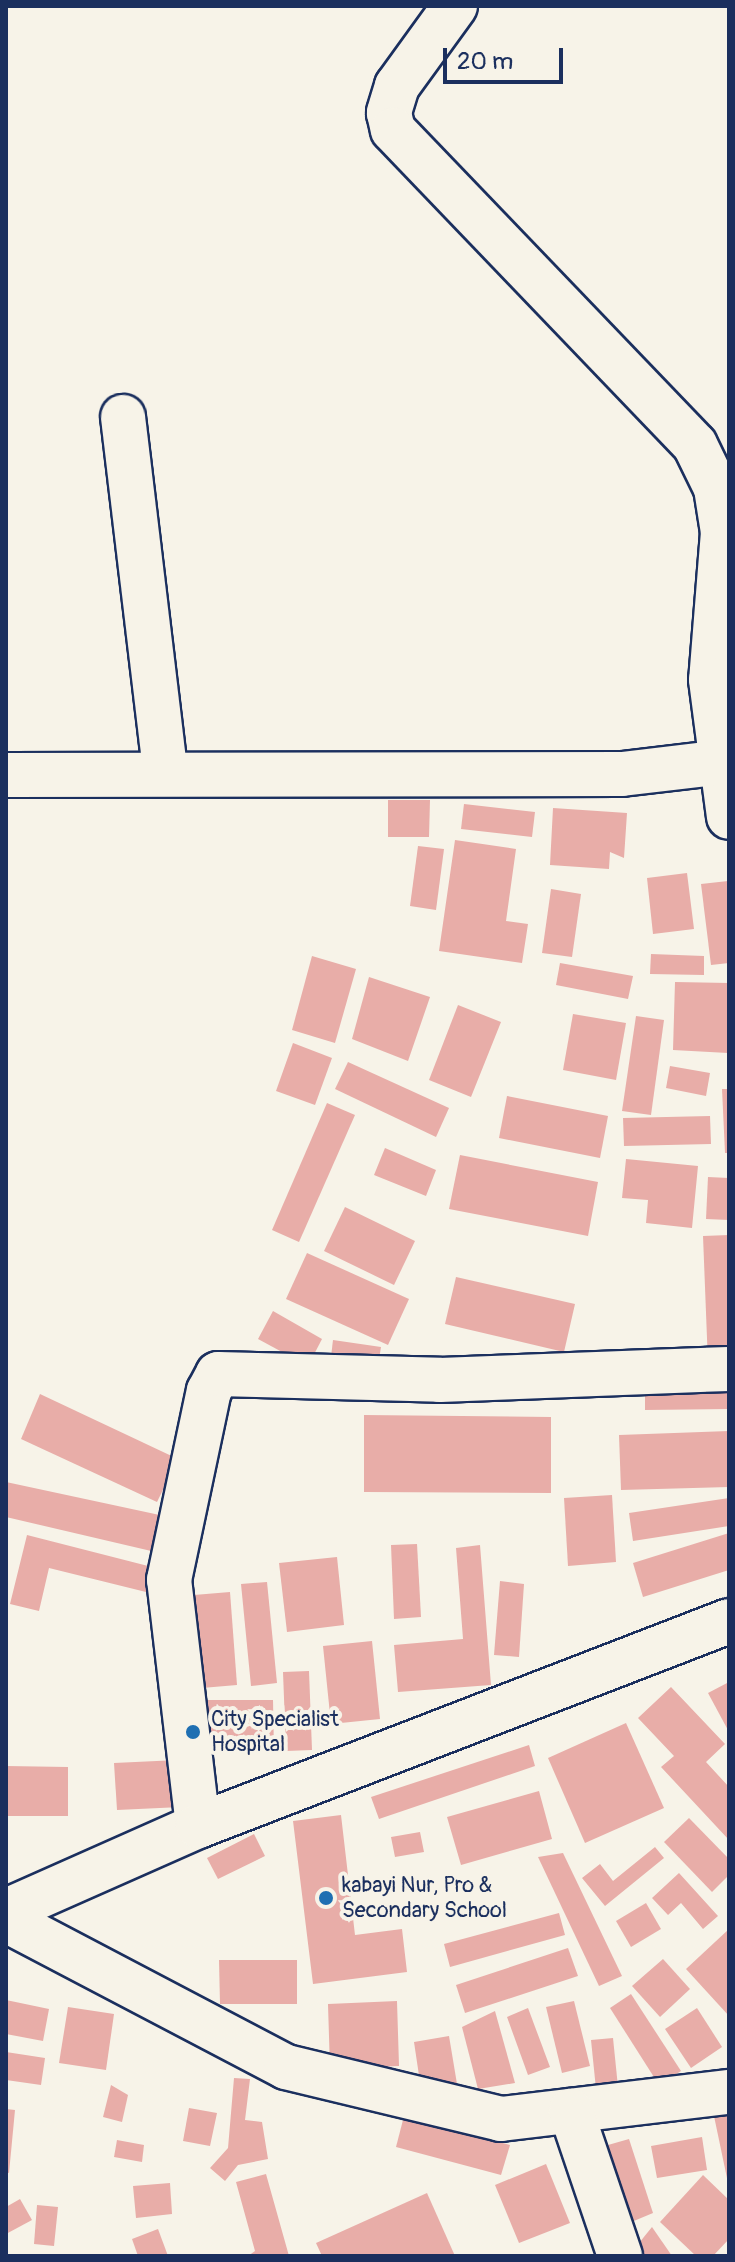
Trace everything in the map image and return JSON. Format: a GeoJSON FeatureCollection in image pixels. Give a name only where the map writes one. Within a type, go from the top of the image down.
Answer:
{"type":"FeatureCollection","features":[{"type":"Feature","properties":{"kind":"street"},"geometry":{"type":"LineString","coordinates":[[455,6],[397,86],[389,113],[393,130],[695,445],[716,488],[723,532],[711,680],[729,817]]}},
{"type":"Feature","properties":{"kind":"street"},"geometry":{"type":"LineString","coordinates":[[123,417],[165,771]]}},
{"type":"Feature","properties":{"kind":"street"},"geometry":{"type":"LineString","coordinates":[[6,775],[165,771],[622,774],[722,762]]}},
{"type":"Feature","properties":{"kind":"street"},"geometry":{"type":"LineString","coordinates":[[198,1826],[169,1580],[209,1391],[218,1374],[440,1380],[729,1369]]}},
{"type":"Feature","properties":{"kind":"street"},"geometry":{"type":"LineString","coordinates":[[6,1911],[198,1826],[729,1621]]}},
{"type":"Feature","properties":{"kind":"street"},"geometry":{"type":"LineString","coordinates":[[6,1920],[286,2067],[501,2119],[729,2092]]}},
{"type":"Feature","properties":{"kind":"street"},"geometry":{"type":"LineString","coordinates":[[571,2111],[620,2256]]}},
{"type":"Feature","properties":{"kind":"building"},"geometry":{"type":"Polygon","coordinates":[[[388,800],[430,800],[429,837],[388,837],[388,800]]]}},
{"type":"Feature","properties":{"kind":"building"},"geometry":{"type":"Polygon","coordinates":[[[464,804],[535,812],[532,837],[461,829],[464,804]]]}},
{"type":"Feature","properties":{"kind":"building"},"geometry":{"type":"Polygon","coordinates":[[[553,808],[627,813],[624,858],[610,852],[609,869],[550,865],[553,808]]]}},
{"type":"Feature","properties":{"kind":"building"},"geometry":{"type":"Polygon","coordinates":[[[455,840],[516,849],[506,921],[528,924],[522,963],[439,951],[455,840]]]}},
{"type":"Feature","properties":{"kind":"building"},"geometry":{"type":"Polygon","coordinates":[[[418,846],[444,849],[436,910],[410,906],[418,846]]]}},
{"type":"Feature","properties":{"kind":"building"},"geometry":{"type":"Polygon","coordinates":[[[687,873],[694,929],[653,934],[647,878],[687,873]]]}},
{"type":"Feature","properties":{"kind":"building"},"geometry":{"type":"Polygon","coordinates":[[[728,881],[729,963],[711,965],[701,884],[728,881]]]}},
{"type":"Feature","properties":{"kind":"building"},"geometry":{"type":"Polygon","coordinates":[[[551,889],[581,894],[572,957],[542,953],[551,889]]]}},
{"type":"Feature","properties":{"kind":"building"},"geometry":{"type":"Polygon","coordinates":[[[651,954],[704,956],[704,975],[650,974],[651,954]]]}},
{"type":"Feature","properties":{"kind":"building"},"geometry":{"type":"Polygon","coordinates":[[[312,956],[356,969],[335,1043],[292,1030],[312,956]]]}},
{"type":"Feature","properties":{"kind":"building"},"geometry":{"type":"Polygon","coordinates":[[[560,963],[633,976],[628,999],[556,985],[560,963]]]}},
{"type":"Feature","properties":{"kind":"building"},"geometry":{"type":"Polygon","coordinates":[[[369,977],[430,997],[408,1061],[352,1039],[369,977]]]}},
{"type":"Feature","properties":{"kind":"building"},"geometry":{"type":"Polygon","coordinates":[[[675,982],[729,983],[728,1053],[673,1050],[675,982]]]}},
{"type":"Feature","properties":{"kind":"building"},"geometry":{"type":"Polygon","coordinates":[[[458,1005],[501,1022],[471,1097],[429,1080],[458,1005]]]}},
{"type":"Feature","properties":{"kind":"building"},"geometry":{"type":"Polygon","coordinates":[[[573,1014],[626,1023],[616,1080],[563,1070],[573,1014]]]}},
{"type":"Feature","properties":{"kind":"building"},"geometry":{"type":"Polygon","coordinates":[[[636,1016],[664,1020],[651,1115],[622,1111],[636,1016]]]}},
{"type":"Feature","properties":{"kind":"building"},"geometry":{"type":"Polygon","coordinates":[[[293,1043],[332,1058],[315,1105],[276,1091],[293,1043]]]}},
{"type":"Feature","properties":{"kind":"building"},"geometry":{"type":"Polygon","coordinates":[[[348,1062],[449,1108],[436,1137],[335,1089],[348,1062]]]}},
{"type":"Feature","properties":{"kind":"building"},"geometry":{"type":"Polygon","coordinates":[[[670,1066],[710,1073],[706,1096],[666,1088],[670,1066]]]}},
{"type":"Feature","properties":{"kind":"building"},"geometry":{"type":"Polygon","coordinates":[[[722,1089],[729,1089],[729,1153],[725,1153],[722,1089]]]}},
{"type":"Feature","properties":{"kind":"building"},"geometry":{"type":"Polygon","coordinates":[[[507,1096],[608,1116],[600,1158],[499,1138],[507,1096]]]}},
{"type":"Feature","properties":{"kind":"building"},"geometry":{"type":"Polygon","coordinates":[[[327,1103],[355,1115],[299,1242],[272,1230],[327,1103]]]}},
{"type":"Feature","properties":{"kind":"building"},"geometry":{"type":"Polygon","coordinates":[[[710,1116],[711,1144],[624,1146],[623,1118],[710,1116]]]}},
{"type":"Feature","properties":{"kind":"building"},"geometry":{"type":"Polygon","coordinates":[[[385,1148],[436,1170],[426,1196],[374,1175],[385,1148]]]}},
{"type":"Feature","properties":{"kind":"building"},"geometry":{"type":"Polygon","coordinates":[[[460,1155],[598,1182],[588,1236],[449,1209],[460,1155]]]}},
{"type":"Feature","properties":{"kind":"building"},"geometry":{"type":"Polygon","coordinates":[[[626,1159],[698,1166],[692,1228],[646,1223],[648,1200],[622,1198],[626,1159]]]}},
{"type":"Feature","properties":{"kind":"building"},"geometry":{"type":"Polygon","coordinates":[[[708,1177],[729,1178],[729,1220],[706,1219],[708,1177]]]}},
{"type":"Feature","properties":{"kind":"building"},"geometry":{"type":"Polygon","coordinates":[[[345,1207],[415,1241],[394,1285],[324,1251],[345,1207]]]}},
{"type":"Feature","properties":{"kind":"building"},"geometry":{"type":"Polygon","coordinates":[[[729,1235],[729,1363],[708,1364],[703,1236],[729,1235]]]}},
{"type":"Feature","properties":{"kind":"building"},"geometry":{"type":"Polygon","coordinates":[[[307,1253],[409,1299],[388,1345],[286,1299],[307,1253]]]}},
{"type":"Feature","properties":{"kind":"building"},"geometry":{"type":"Polygon","coordinates":[[[456,1277],[575,1304],[564,1352],[445,1324],[456,1277]]]}},
{"type":"Feature","properties":{"kind":"building"},"geometry":{"type":"Polygon","coordinates":[[[273,1311],[322,1339],[308,1366],[258,1339],[273,1311]]]}},
{"type":"Feature","properties":{"kind":"building"},"geometry":{"type":"Polygon","coordinates":[[[333,1340],[381,1347],[377,1372],[330,1365],[333,1340]]]}},
{"type":"Feature","properties":{"kind":"building"},"geometry":{"type":"Polygon","coordinates":[[[645,1379],[729,1379],[729,1409],[645,1410],[645,1379]]]}},
{"type":"Feature","properties":{"kind":"building"},"geometry":{"type":"Polygon","coordinates":[[[40,1394],[178,1459],[157,1502],[21,1439],[40,1394]]]}},
{"type":"Feature","properties":{"kind":"building"},"geometry":{"type":"Polygon","coordinates":[[[364,1415],[551,1417],[551,1493],[364,1492],[364,1415]]]}},
{"type":"Feature","properties":{"kind":"building"},"geometry":{"type":"Polygon","coordinates":[[[729,1431],[729,1487],[621,1490],[619,1435],[729,1431]]]}},
{"type":"Feature","properties":{"kind":"building"},"geometry":{"type":"Polygon","coordinates":[[[6,1482],[169,1517],[164,1554],[6,1517],[6,1482]]]}},
{"type":"Feature","properties":{"kind":"building"},"geometry":{"type":"Polygon","coordinates":[[[612,1495],[616,1562],[568,1566],[564,1498],[612,1495]]]}},
{"type":"Feature","properties":{"kind":"building"},"geometry":{"type":"Polygon","coordinates":[[[729,1498],[729,1526],[633,1541],[629,1513],[729,1498]]]}},
{"type":"Feature","properties":{"kind":"building"},"geometry":{"type":"Polygon","coordinates":[[[729,1533],[729,1570],[643,1597],[633,1563],[729,1533]]]}},
{"type":"Feature","properties":{"kind":"building"},"geometry":{"type":"Polygon","coordinates":[[[27,1535],[152,1567],[146,1592],[49,1568],[39,1611],[10,1604],[27,1535]]]}},
{"type":"Feature","properties":{"kind":"building"},"geometry":{"type":"Polygon","coordinates":[[[417,1544],[421,1617],[394,1619],[391,1545],[417,1544]]]}},
{"type":"Feature","properties":{"kind":"building"},"geometry":{"type":"Polygon","coordinates":[[[480,1545],[491,1685],[398,1692],[394,1645],[463,1639],[456,1548],[480,1545]]]}},
{"type":"Feature","properties":{"kind":"building"},"geometry":{"type":"Polygon","coordinates":[[[337,1557],[344,1625],[287,1632],[279,1563],[337,1557]]]}},
{"type":"Feature","properties":{"kind":"building"},"geometry":{"type":"Polygon","coordinates":[[[500,1581],[524,1584],[519,1657],[494,1655],[500,1581]]]}},
{"type":"Feature","properties":{"kind":"building"},"geometry":{"type":"Polygon","coordinates":[[[267,1582],[277,1683],[251,1686],[241,1584],[267,1582]]]}},
{"type":"Feature","properties":{"kind":"building"},"geometry":{"type":"Polygon","coordinates":[[[230,1592],[237,1685],[190,1689],[182,1596],[230,1592]]]}},
{"type":"Feature","properties":{"kind":"building"},"geometry":{"type":"Polygon","coordinates":[[[372,1641],[380,1719],[331,1724],[323,1646],[372,1641]]]}},
{"type":"Feature","properties":{"kind":"building"},"geometry":{"type":"Polygon","coordinates":[[[309,1671],[312,1750],[286,1751],[283,1672],[309,1671]]]}},
{"type":"Feature","properties":{"kind":"building"},"geometry":{"type":"Polygon","coordinates":[[[729,1682],[729,1732],[708,1693],[729,1682]]]}},
{"type":"Feature","properties":{"kind":"building"},"geometry":{"type":"Polygon","coordinates":[[[671,1687],[725,1744],[706,1762],[729,1787],[729,1840],[661,1767],[674,1756],[638,1718],[671,1687]]]}},
{"type":"Feature","properties":{"kind":"building"},"geometry":{"type":"Polygon","coordinates":[[[195,1700],[273,1700],[274,1752],[195,1752],[195,1700]]]}},
{"type":"Feature","properties":{"kind":"building"},"geometry":{"type":"Polygon","coordinates":[[[626,1723],[664,1808],[585,1843],[548,1758],[626,1723]]]}},
{"type":"Feature","properties":{"kind":"building"},"geometry":{"type":"Polygon","coordinates":[[[529,1745],[535,1766],[379,1819],[371,1797],[529,1745]]]}},
{"type":"Feature","properties":{"kind":"building"},"geometry":{"type":"Polygon","coordinates":[[[178,1760],[181,1807],[117,1810],[114,1763],[178,1760]]]}},
{"type":"Feature","properties":{"kind":"building"},"geometry":{"type":"Polygon","coordinates":[[[6,1766],[68,1767],[68,1816],[6,1816],[6,1766]]]}},
{"type":"Feature","properties":{"kind":"building"},"geometry":{"type":"Polygon","coordinates":[[[539,1791],[552,1839],[461,1865],[447,1817],[539,1791]]]}},
{"type":"Feature","properties":{"kind":"building"},"geometry":{"type":"Polygon","coordinates":[[[341,1815],[355,1935],[402,1929],[407,1972],[313,1984],[293,1821],[341,1815]]]}},
{"type":"Feature","properties":{"kind":"building"},"geometry":{"type":"Polygon","coordinates":[[[689,1818],[729,1859],[729,1875],[712,1892],[664,1842],[689,1818]]]}},
{"type":"Feature","properties":{"kind":"building"},"geometry":{"type":"Polygon","coordinates":[[[420,1832],[424,1852],[395,1857],[391,1837],[420,1832]]]}},
{"type":"Feature","properties":{"kind":"building"},"geometry":{"type":"Polygon","coordinates":[[[254,1834],[265,1856],[218,1879],[207,1858],[254,1834]]]}},
{"type":"Feature","properties":{"kind":"building"},"geometry":{"type":"Polygon","coordinates":[[[655,1847],[664,1858],[605,1906],[582,1878],[600,1864],[613,1881],[655,1847]]]}},
{"type":"Feature","properties":{"kind":"building"},"geometry":{"type":"Polygon","coordinates":[[[563,1853],[622,1976],[599,1986],[538,1857],[563,1853]]]}},
{"type":"Feature","properties":{"kind":"building"},"geometry":{"type":"Polygon","coordinates":[[[679,1873],[718,1916],[703,1929],[681,1903],[668,1915],[652,1898],[679,1873]]]}},
{"type":"Feature","properties":{"kind":"building"},"geometry":{"type":"Polygon","coordinates":[[[646,1903],[661,1929],[631,1947],[616,1921],[646,1903]]]}},
{"type":"Feature","properties":{"kind":"building"},"geometry":{"type":"Polygon","coordinates":[[[559,1913],[565,1935],[450,1967],[444,1944],[559,1913]]]}},
{"type":"Feature","properties":{"kind":"building"},"geometry":{"type":"Polygon","coordinates":[[[729,1929],[729,2016],[686,1969],[729,1929]]]}},
{"type":"Feature","properties":{"kind":"building"},"geometry":{"type":"Polygon","coordinates":[[[568,1948],[578,1976],[465,2013],[456,1985],[568,1948]]]}},
{"type":"Feature","properties":{"kind":"building"},"geometry":{"type":"Polygon","coordinates":[[[663,1959],[690,1989],[660,2017],[632,1986],[663,1959]]]}},
{"type":"Feature","properties":{"kind":"building"},"geometry":{"type":"Polygon","coordinates":[[[219,1960],[297,1960],[297,2004],[220,2004],[219,1960]]]}},
{"type":"Feature","properties":{"kind":"building"},"geometry":{"type":"Polygon","coordinates":[[[631,1994],[681,2071],[659,2085],[610,2008],[631,1994]]]}},
{"type":"Feature","properties":{"kind":"building"},"geometry":{"type":"Polygon","coordinates":[[[6,2000],[49,2009],[43,2041],[6,2034],[6,2000]]]}},
{"type":"Feature","properties":{"kind":"building"},"geometry":{"type":"Polygon","coordinates":[[[397,2001],[399,2066],[330,2069],[328,2004],[397,2001]]]}},
{"type":"Feature","properties":{"kind":"building"},"geometry":{"type":"Polygon","coordinates":[[[574,2001],[590,2066],[562,2073],[546,2007],[574,2001]]]}},
{"type":"Feature","properties":{"kind":"building"},"geometry":{"type":"Polygon","coordinates":[[[68,2007],[114,2014],[106,2070],[59,2063],[68,2007]]]}},
{"type":"Feature","properties":{"kind":"building"},"geometry":{"type":"Polygon","coordinates":[[[528,2008],[550,2067],[528,2075],[507,2017],[528,2008]]]}},
{"type":"Feature","properties":{"kind":"building"},"geometry":{"type":"Polygon","coordinates":[[[697,2008],[722,2047],[691,2068],[665,2029],[697,2008]]]}},
{"type":"Feature","properties":{"kind":"building"},"geometry":{"type":"Polygon","coordinates":[[[495,2011],[515,2083],[478,2089],[462,2027],[495,2011]]]}},
{"type":"Feature","properties":{"kind":"building"},"geometry":{"type":"Polygon","coordinates":[[[449,2036],[457,2084],[421,2089],[414,2042],[449,2036]]]}},
{"type":"Feature","properties":{"kind":"building"},"geometry":{"type":"Polygon","coordinates":[[[613,2038],[618,2087],[596,2089],[591,2040],[613,2038]]]}},
{"type":"Feature","properties":{"kind":"building"},"geometry":{"type":"Polygon","coordinates":[[[6,2052],[45,2058],[41,2085],[6,2080],[6,2052]]]}},
{"type":"Feature","properties":{"kind":"building"},"geometry":{"type":"Polygon","coordinates":[[[234,2078],[250,2079],[245,2120],[262,2122],[268,2159],[238,2165],[225,2181],[210,2168],[228,2148],[234,2078]]]}},
{"type":"Feature","properties":{"kind":"building"},"geometry":{"type":"Polygon","coordinates":[[[111,2085],[128,2095],[122,2122],[103,2117],[111,2085]]]}},
{"type":"Feature","properties":{"kind":"building"},"geometry":{"type":"Polygon","coordinates":[[[189,2108],[217,2113],[210,2146],[183,2141],[189,2108]]]}},
{"type":"Feature","properties":{"kind":"building"},"geometry":{"type":"Polygon","coordinates":[[[6,2109],[15,2110],[9,2173],[6,2172],[6,2109]]]}},
{"type":"Feature","properties":{"kind":"building"},"geometry":{"type":"Polygon","coordinates":[[[729,2114],[729,2183],[728,2183],[714,2116],[729,2114]]]}},
{"type":"Feature","properties":{"kind":"building"},"geometry":{"type":"Polygon","coordinates":[[[404,2116],[510,2145],[501,2175],[396,2147],[404,2116]]]}},
{"type":"Feature","properties":{"kind":"building"},"geometry":{"type":"Polygon","coordinates":[[[702,2137],[707,2170],[657,2178],[651,2146],[702,2137]]]}},
{"type":"Feature","properties":{"kind":"building"},"geometry":{"type":"Polygon","coordinates":[[[629,2139],[653,2213],[629,2223],[601,2147],[629,2139]]]}},
{"type":"Feature","properties":{"kind":"building"},"geometry":{"type":"Polygon","coordinates":[[[117,2140],[144,2145],[142,2162],[114,2157],[117,2140]]]}},
{"type":"Feature","properties":{"kind":"building"},"geometry":{"type":"Polygon","coordinates":[[[546,2164],[570,2223],[519,2243],[495,2185],[546,2164]]]}},
{"type":"Feature","properties":{"kind":"building"},"geometry":{"type":"Polygon","coordinates":[[[266,2174],[289,2256],[248,2256],[255,2251],[236,2182],[266,2174]]]}},
{"type":"Feature","properties":{"kind":"building"},"geometry":{"type":"Polygon","coordinates":[[[703,2175],[729,2200],[729,2239],[713,2256],[696,2256],[660,2222],[703,2175]]]}},
{"type":"Feature","properties":{"kind":"building"},"geometry":{"type":"Polygon","coordinates":[[[170,2183],[172,2214],[136,2218],[133,2186],[170,2183]]]}},
{"type":"Feature","properties":{"kind":"building"},"geometry":{"type":"Polygon","coordinates":[[[427,2193],[455,2256],[322,2256],[316,2243],[427,2193]]]}},
{"type":"Feature","properties":{"kind":"building"},"geometry":{"type":"Polygon","coordinates":[[[20,2199],[32,2220],[6,2234],[6,2207],[20,2199]]]}},
{"type":"Feature","properties":{"kind":"building"},"geometry":{"type":"Polygon","coordinates":[[[37,2205],[58,2207],[54,2246],[34,2244],[37,2205]]]}},
{"type":"Feature","properties":{"kind":"building"},"geometry":{"type":"Polygon","coordinates":[[[652,2227],[672,2256],[640,2256],[635,2248],[652,2227]]]}},
{"type":"Feature","properties":{"kind":"building"},"geometry":{"type":"Polygon","coordinates":[[[158,2229],[168,2256],[138,2256],[132,2239],[158,2229]]]}},
{"type":"Feature","properties":{"kind":"place","name":"City Specialist Hospital"},"geometry":{"type":"Point","coordinates":[193,1732]}},
{"type":"Feature","properties":{"kind":"place","name":"kabayi Nur, Pro & Secondary School"},"geometry":{"type":"Point","coordinates":[326,1898]}}]}
